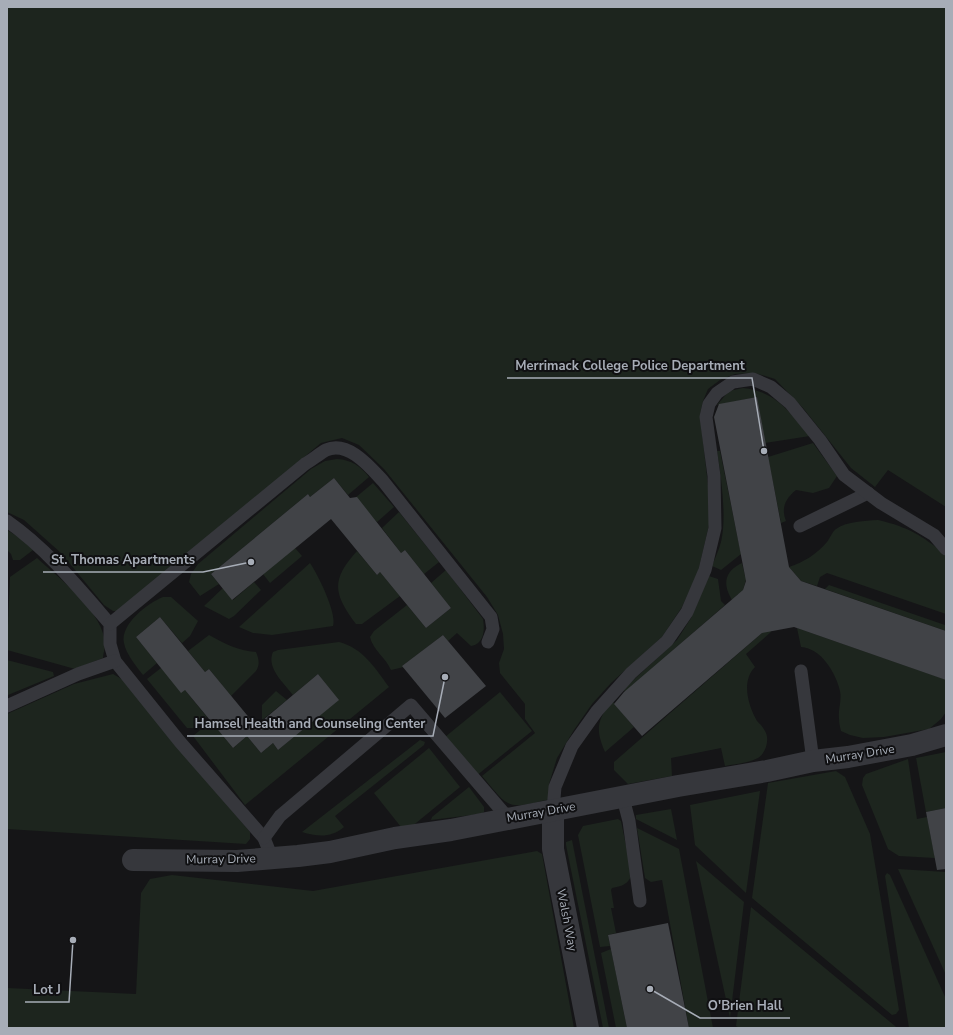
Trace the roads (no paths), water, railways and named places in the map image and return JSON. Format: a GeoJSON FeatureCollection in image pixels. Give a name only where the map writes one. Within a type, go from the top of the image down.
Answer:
{"type":"FeatureCollection","features":[{"type":"Feature","properties":{"kind":"street","name":"Murray Drive"},"geometry":{"type":"LineString","coordinates":[[133,860],[237,861],[330,852],[394,838],[452,830],[508,818],[623,798],[814,761],[848,757],[905,747],[946,735]]}},
{"type":"Feature","properties":{"kind":"street","name":"Walsh Way"},"geometry":{"type":"LineString","coordinates":[[553,810],[553,849],[588,1028]]}},
{"type":"Feature","properties":{"kind":"lane"},"geometry":{"type":"LineString","coordinates":[[553,810],[555,787],[572,746],[597,712],[631,673],[667,641],[687,612],[705,570],[715,528],[714,476],[706,417],[709,404],[717,393],[733,382],[753,379],[771,387],[790,403],[820,440],[844,475],[881,503],[934,535],[946,549]]}},
{"type":"Feature","properties":{"kind":"lane"},"geometry":{"type":"LineString","coordinates":[[110,624],[305,464],[328,450],[345,449],[364,460],[383,481],[491,617],[493,629],[488,642]]}},
{"type":"Feature","properties":{"kind":"lane"},"geometry":{"type":"LineString","coordinates":[[800,526],[868,493]]}},
{"type":"Feature","properties":{"kind":"lane"},"geometry":{"type":"LineString","coordinates":[[7,521],[26,535],[58,565],[110,624],[110,644],[115,661],[180,742],[264,838],[272,858]]}},
{"type":"Feature","properties":{"kind":"lane"},"geometry":{"type":"LineString","coordinates":[[7,706],[78,674],[115,661]]}},
{"type":"Feature","properties":{"kind":"lane"},"geometry":{"type":"LineString","coordinates":[[801,671],[814,761]]}},
{"type":"Feature","properties":{"kind":"lane"},"geometry":{"type":"LineString","coordinates":[[264,838],[280,816],[411,705],[508,818]]}},
{"type":"Feature","properties":{"kind":"lane"},"geometry":{"type":"LineString","coordinates":[[623,798],[629,820],[640,901]]}},
{"type":"Feature","properties":{"kind":"place","name":"Merrimack College Police Department"},"geometry":{"type":"Point","coordinates":[764,451]}},
{"type":"Feature","properties":{"kind":"place","name":"St. Thomas Apartments"},"geometry":{"type":"Point","coordinates":[251,562]}},
{"type":"Feature","properties":{"kind":"place","name":"Hamsel Health and Counseling Center"},"geometry":{"type":"Point","coordinates":[445,677]}},
{"type":"Feature","properties":{"kind":"place","name":"Lot J"},"geometry":{"type":"Point","coordinates":[73,940]}},
{"type":"Feature","properties":{"kind":"place","name":"O'Brien Hall"},"geometry":{"type":"Point","coordinates":[650,989]}}]}
